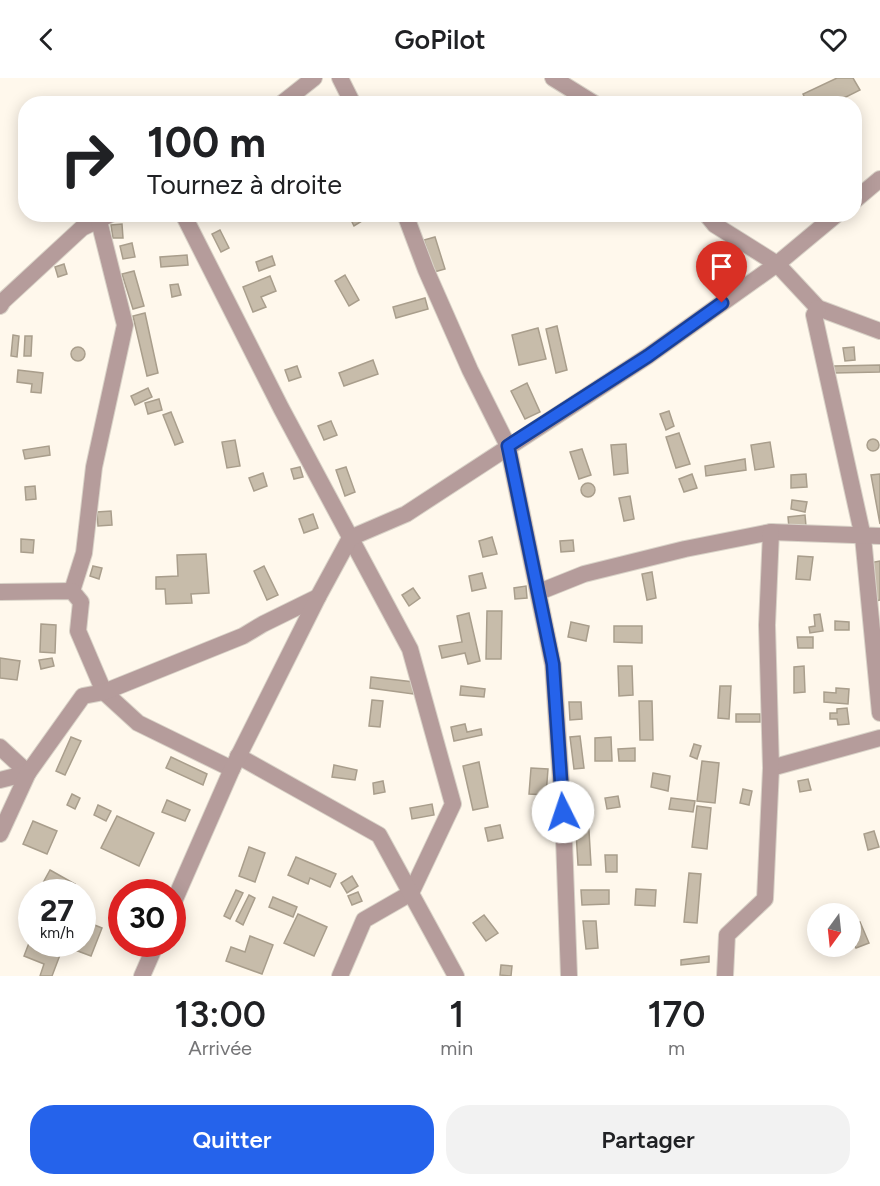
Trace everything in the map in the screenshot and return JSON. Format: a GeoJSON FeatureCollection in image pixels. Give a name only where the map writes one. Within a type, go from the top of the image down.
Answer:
{"type":"FeatureCollection","features":[{"type":"Feature","properties":{"kind":"street"},"geometry":{"type":"LineString","coordinates":[[291,96],[314,78]]}},
{"type":"Feature","properties":{"kind":"street"},"geometry":{"type":"LineString","coordinates":[[340,78],[349,96]]}},
{"type":"Feature","properties":{"kind":"street"},"geometry":{"type":"LineString","coordinates":[[553,78],[583,96]]}},
{"type":"Feature","properties":{"kind":"street"},"geometry":{"type":"LineString","coordinates":[[862,194],[880,179]]}},
{"type":"Feature","properties":{"kind":"street"},"geometry":{"type":"LineString","coordinates":[[0,306],[82,228],[96,222]]}},
{"type":"Feature","properties":{"kind":"street"},"geometry":{"type":"LineString","coordinates":[[72,591],[84,553],[94,468],[125,325],[106,222]]}},
{"type":"Feature","properties":{"kind":"street"},"geometry":{"type":"LineString","coordinates":[[187,222],[281,408],[410,649],[453,804],[411,892],[364,920],[340,976]]}},
{"type":"Feature","properties":{"kind":"street"},"geometry":{"type":"LineString","coordinates":[[408,222],[461,350],[508,446],[553,664],[563,812],[569,976]]}},
{"type":"Feature","properties":{"kind":"street"},"geometry":{"type":"LineString","coordinates":[[713,222],[777,264],[818,308],[880,331]]}},
{"type":"Feature","properties":{"kind":"street"},"geometry":{"type":"LineString","coordinates":[[184,879],[235,762],[350,538],[406,514],[648,356],[777,264],[827,222]]}},
{"type":"Feature","properties":{"kind":"street"},"geometry":{"type":"LineString","coordinates":[[818,308],[814,315],[862,537],[880,713]]}},
{"type":"Feature","properties":{"kind":"street"},"geometry":{"type":"LineString","coordinates":[[539,592],[584,574],[685,549],[771,532],[880,536]]}},
{"type":"Feature","properties":{"kind":"street"},"geometry":{"type":"LineString","coordinates":[[725,976],[727,935],[765,899],[771,768],[767,625],[771,532]]}},
{"type":"Feature","properties":{"kind":"street"},"geometry":{"type":"LineString","coordinates":[[0,591],[72,591]]}},
{"type":"Feature","properties":{"kind":"street"},"geometry":{"type":"LineString","coordinates":[[72,591],[81,602],[78,631],[104,692],[138,723],[235,762],[380,835],[456,976]]}},
{"type":"Feature","properties":{"kind":"street"},"geometry":{"type":"LineString","coordinates":[[0,834],[28,773],[83,696],[104,692],[243,636],[318,597]]}},
{"type":"Feature","properties":{"kind":"street"},"geometry":{"type":"LineString","coordinates":[[771,768],[880,738]]}},
{"type":"Feature","properties":{"kind":"street"},"geometry":{"type":"LineString","coordinates":[[0,747],[28,773]]}},
{"type":"Feature","properties":{"kind":"street"},"geometry":{"type":"LineString","coordinates":[[0,780],[28,773]]}},
{"type":"Feature","properties":{"kind":"street"},"geometry":{"type":"LineString","coordinates":[[142,976],[150,957]]}},
{"type":"Feature","properties":{"kind":"building"},"geometry":{"type":"Polygon","coordinates":[[[837,78],[853,78],[860,90],[848,96],[804,96],[803,94],[837,78]]]}},
{"type":"Feature","properties":{"kind":"building"},"geometry":{"type":"Polygon","coordinates":[[[122,224],[123,238],[113,238],[111,225],[122,224]]]}},
{"type":"Feature","properties":{"kind":"building"},"geometry":{"type":"Polygon","coordinates":[[[220,230],[229,248],[221,252],[212,234],[220,230]]]}},
{"type":"Feature","properties":{"kind":"building"},"geometry":{"type":"Polygon","coordinates":[[[435,237],[445,269],[434,272],[424,240],[435,237]]]}},
{"type":"Feature","properties":{"kind":"building"},"geometry":{"type":"Polygon","coordinates":[[[132,243],[135,257],[123,259],[120,246],[132,243]]]}},
{"type":"Feature","properties":{"kind":"building"},"geometry":{"type":"Polygon","coordinates":[[[187,255],[188,265],[161,267],[160,257],[187,255]]]}},
{"type":"Feature","properties":{"kind":"building"},"geometry":{"type":"Polygon","coordinates":[[[272,256],[275,265],[259,271],[256,262],[272,256]]]}},
{"type":"Feature","properties":{"kind":"building"},"geometry":{"type":"Polygon","coordinates":[[[64,264],[67,274],[58,277],[55,267],[64,264]]]}},
{"type":"Feature","properties":{"kind":"building"},"geometry":{"type":"Polygon","coordinates":[[[134,271],[144,306],[133,309],[122,274],[134,271]]]}},
{"type":"Feature","properties":{"kind":"building"},"geometry":{"type":"Polygon","coordinates":[[[345,275],[359,300],[349,306],[335,281],[345,275]]]}},
{"type":"Feature","properties":{"kind":"building"},"geometry":{"type":"Polygon","coordinates":[[[270,276],[276,291],[261,297],[266,307],[253,312],[243,287],[270,276]]]}},
{"type":"Feature","properties":{"kind":"building"},"geometry":{"type":"Polygon","coordinates":[[[178,284],[181,295],[172,297],[170,285],[178,284]]]}},
{"type":"Feature","properties":{"kind":"building"},"geometry":{"type":"Polygon","coordinates":[[[425,298],[428,309],[396,318],[393,307],[425,298]]]}},
{"type":"Feature","properties":{"kind":"building"},"geometry":{"type":"Polygon","coordinates":[[[145,313],[158,373],[147,376],[133,316],[145,313]]]}},
{"type":"Feature","properties":{"kind":"building"},"geometry":{"type":"Polygon","coordinates":[[[557,326],[567,370],[556,373],[546,329],[557,326]]]}},
{"type":"Feature","properties":{"kind":"building"},"geometry":{"type":"Polygon","coordinates":[[[538,328],[546,359],[519,365],[512,335],[538,328]]]}},
{"type":"Feature","properties":{"kind":"building"},"geometry":{"type":"Polygon","coordinates":[[[13,335],[19,336],[17,357],[11,356],[13,335]]]}},
{"type":"Feature","properties":{"kind":"building"},"geometry":{"type":"Polygon","coordinates":[[[25,336],[32,336],[31,356],[24,356],[25,336]]]}},
{"type":"Feature","properties":{"kind":"building"},"geometry":{"type":"Polygon","coordinates":[[[78,347],[83,349],[85,354],[83,359],[78,361],[73,359],[71,354],[73,349],[78,347]]]}},
{"type":"Feature","properties":{"kind":"building"},"geometry":{"type":"Polygon","coordinates":[[[854,347],[855,360],[845,361],[843,348],[854,347]]]}},
{"type":"Feature","properties":{"kind":"building"},"geometry":{"type":"Polygon","coordinates":[[[373,360],[378,374],[344,386],[339,373],[373,360]]]}},
{"type":"Feature","properties":{"kind":"building"},"geometry":{"type":"Polygon","coordinates":[[[880,365],[880,372],[834,373],[834,366],[880,365]]]}},
{"type":"Feature","properties":{"kind":"building"},"geometry":{"type":"Polygon","coordinates":[[[297,366],[301,377],[289,381],[285,370],[297,366]]]}},
{"type":"Feature","properties":{"kind":"building"},"geometry":{"type":"Polygon","coordinates":[[[18,370],[43,373],[41,393],[31,392],[32,384],[17,382],[18,370]]]}},
{"type":"Feature","properties":{"kind":"building"},"geometry":{"type":"Polygon","coordinates":[[[527,383],[540,412],[525,419],[511,391],[527,383]]]}},
{"type":"Feature","properties":{"kind":"building"},"geometry":{"type":"Polygon","coordinates":[[[148,388],[152,397],[135,405],[131,396],[148,388]]]}},
{"type":"Feature","properties":{"kind":"building"},"geometry":{"type":"Polygon","coordinates":[[[159,399],[162,410],[148,414],[145,403],[159,399]]]}},
{"type":"Feature","properties":{"kind":"building"},"geometry":{"type":"Polygon","coordinates":[[[669,411],[674,426],[666,430],[660,414],[669,411]]]}},
{"type":"Feature","properties":{"kind":"building"},"geometry":{"type":"Polygon","coordinates":[[[171,412],[183,442],[175,445],[163,415],[171,412]]]}},
{"type":"Feature","properties":{"kind":"building"},"geometry":{"type":"Polygon","coordinates":[[[331,421],[337,435],[324,440],[318,426],[331,421]]]}},
{"type":"Feature","properties":{"kind":"building"},"geometry":{"type":"Polygon","coordinates":[[[679,433],[690,464],[676,468],[666,437],[679,433]]]}},
{"type":"Feature","properties":{"kind":"building"},"geometry":{"type":"Polygon","coordinates":[[[875,439],[879,445],[875,451],[871,451],[867,443],[875,439]]]}},
{"type":"Feature","properties":{"kind":"building"},"geometry":{"type":"Polygon","coordinates":[[[235,440],[240,466],[227,468],[222,442],[235,440]]]}},
{"type":"Feature","properties":{"kind":"building"},"geometry":{"type":"Polygon","coordinates":[[[770,442],[774,467],[755,470],[751,445],[770,442]]]}},
{"type":"Feature","properties":{"kind":"building"},"geometry":{"type":"Polygon","coordinates":[[[626,444],[628,473],[614,475],[611,445],[626,444]]]}},
{"type":"Feature","properties":{"kind":"building"},"geometry":{"type":"Polygon","coordinates":[[[49,446],[50,455],[25,459],[23,450],[49,446]]]}},
{"type":"Feature","properties":{"kind":"building"},"geometry":{"type":"Polygon","coordinates":[[[582,449],[591,475],[579,479],[570,452],[582,449]]]}},
{"type":"Feature","properties":{"kind":"building"},"geometry":{"type":"Polygon","coordinates":[[[745,459],[746,470],[706,476],[705,466],[745,459]]]}},
{"type":"Feature","properties":{"kind":"building"},"geometry":{"type":"Polygon","coordinates":[[[300,467],[303,477],[294,479],[291,469],[300,467]]]}},
{"type":"Feature","properties":{"kind":"building"},"geometry":{"type":"Polygon","coordinates":[[[346,467],[355,492],[345,496],[336,470],[346,467]]]}},
{"type":"Feature","properties":{"kind":"building"},"geometry":{"type":"Polygon","coordinates":[[[263,473],[267,486],[254,491],[249,478],[263,473]]]}},
{"type":"Feature","properties":{"kind":"building"},"geometry":{"type":"Polygon","coordinates":[[[692,474],[697,488],[684,492],[679,479],[692,474]]]}},
{"type":"Feature","properties":{"kind":"building"},"geometry":{"type":"Polygon","coordinates":[[[806,474],[807,487],[791,488],[791,475],[806,474]]]}},
{"type":"Feature","properties":{"kind":"building"},"geometry":{"type":"Polygon","coordinates":[[[880,474],[880,524],[871,475],[880,474]]]}},
{"type":"Feature","properties":{"kind":"building"},"geometry":{"type":"Polygon","coordinates":[[[588,483],[593,485],[595,490],[593,495],[588,497],[583,495],[581,490],[583,485],[588,483]]]}},
{"type":"Feature","properties":{"kind":"building"},"geometry":{"type":"Polygon","coordinates":[[[35,486],[36,499],[26,500],[25,487],[35,486]]]}},
{"type":"Feature","properties":{"kind":"building"},"geometry":{"type":"Polygon","coordinates":[[[630,496],[634,519],[624,521],[619,498],[630,496]]]}},
{"type":"Feature","properties":{"kind":"building"},"geometry":{"type":"Polygon","coordinates":[[[792,500],[807,502],[805,512],[791,509],[792,500]]]}},
{"type":"Feature","properties":{"kind":"building"},"geometry":{"type":"Polygon","coordinates":[[[111,511],[112,525],[98,526],[97,512],[111,511]]]}},
{"type":"Feature","properties":{"kind":"building"},"geometry":{"type":"Polygon","coordinates":[[[313,514],[318,528],[304,533],[299,519],[313,514]]]}},
{"type":"Feature","properties":{"kind":"building"},"geometry":{"type":"Polygon","coordinates":[[[805,515],[806,526],[789,528],[788,517],[805,515]]]}},
{"type":"Feature","properties":{"kind":"building"},"geometry":{"type":"Polygon","coordinates":[[[492,537],[497,554],[483,557],[479,541],[492,537]]]}},
{"type":"Feature","properties":{"kind":"building"},"geometry":{"type":"Polygon","coordinates":[[[21,539],[34,540],[33,553],[21,552],[21,539]]]}},
{"type":"Feature","properties":{"kind":"building"},"geometry":{"type":"Polygon","coordinates":[[[573,540],[574,551],[561,552],[560,541],[573,540]]]}},
{"type":"Feature","properties":{"kind":"building"},"geometry":{"type":"Polygon","coordinates":[[[206,554],[209,593],[191,594],[192,603],[166,604],[165,589],[156,589],[156,577],[178,576],[177,555],[206,554]]]}},
{"type":"Feature","properties":{"kind":"building"},"geometry":{"type":"Polygon","coordinates":[[[798,556],[813,557],[810,580],[796,579],[798,556]]]}},
{"type":"Feature","properties":{"kind":"building"},"geometry":{"type":"Polygon","coordinates":[[[880,561],[880,600],[876,601],[869,563],[880,561]]]}},
{"type":"Feature","properties":{"kind":"building"},"geometry":{"type":"Polygon","coordinates":[[[93,566],[102,568],[99,579],[90,576],[93,566]]]}},
{"type":"Feature","properties":{"kind":"building"},"geometry":{"type":"Polygon","coordinates":[[[264,566],[278,595],[267,600],[254,571],[264,566]]]}},
{"type":"Feature","properties":{"kind":"building"},"geometry":{"type":"Polygon","coordinates":[[[652,572],[656,598],[647,600],[642,574],[652,572]]]}},
{"type":"Feature","properties":{"kind":"building"},"geometry":{"type":"Polygon","coordinates":[[[482,573],[486,588],[472,591],[469,576],[482,573]]]}},
{"type":"Feature","properties":{"kind":"building"},"geometry":{"type":"Polygon","coordinates":[[[526,586],[527,598],[515,599],[514,588],[526,586]]]}},
{"type":"Feature","properties":{"kind":"building"},"geometry":{"type":"Polygon","coordinates":[[[413,588],[420,598],[409,606],[402,595],[413,588]]]}},
{"type":"Feature","properties":{"kind":"building"},"geometry":{"type":"Polygon","coordinates":[[[487,611],[502,611],[501,659],[486,659],[487,611]]]}},
{"type":"Feature","properties":{"kind":"building"},"geometry":{"type":"Polygon","coordinates":[[[469,613],[480,661],[468,664],[465,653],[442,658],[439,646],[462,642],[457,616],[469,613]]]}},
{"type":"Feature","properties":{"kind":"building"},"geometry":{"type":"Polygon","coordinates":[[[820,614],[823,631],[810,633],[809,627],[815,626],[814,615],[820,614]]]}},
{"type":"Feature","properties":{"kind":"building"},"geometry":{"type":"Polygon","coordinates":[[[835,621],[849,622],[849,630],[835,630],[835,621]]]}},
{"type":"Feature","properties":{"kind":"building"},"geometry":{"type":"Polygon","coordinates":[[[571,622],[589,626],[586,641],[568,637],[571,622]]]}},
{"type":"Feature","properties":{"kind":"building"},"geometry":{"type":"Polygon","coordinates":[[[41,624],[56,625],[55,653],[40,652],[41,624]]]}},
{"type":"Feature","properties":{"kind":"building"},"geometry":{"type":"Polygon","coordinates":[[[614,626],[642,626],[642,643],[614,642],[614,626]]]}},
{"type":"Feature","properties":{"kind":"building"},"geometry":{"type":"Polygon","coordinates":[[[797,637],[813,637],[813,648],[798,648],[797,637]]]}},
{"type":"Feature","properties":{"kind":"building"},"geometry":{"type":"Polygon","coordinates":[[[0,658],[20,661],[17,680],[0,678],[0,658]]]}},
{"type":"Feature","properties":{"kind":"building"},"geometry":{"type":"Polygon","coordinates":[[[52,658],[54,666],[41,669],[39,660],[52,658]]]}},
{"type":"Feature","properties":{"kind":"building"},"geometry":{"type":"Polygon","coordinates":[[[618,666],[632,666],[633,695],[619,696],[618,666]]]}},
{"type":"Feature","properties":{"kind":"building"},"geometry":{"type":"Polygon","coordinates":[[[804,666],[805,692],[794,693],[794,667],[804,666]]]}},
{"type":"Feature","properties":{"kind":"building"},"geometry":{"type":"Polygon","coordinates":[[[371,677],[414,682],[413,694],[370,688],[371,677]]]}},
{"type":"Feature","properties":{"kind":"building"},"geometry":{"type":"Polygon","coordinates":[[[461,686],[485,689],[484,697],[460,695],[461,686]]]}},
{"type":"Feature","properties":{"kind":"building"},"geometry":{"type":"Polygon","coordinates":[[[720,686],[731,686],[729,719],[718,718],[720,686]]]}},
{"type":"Feature","properties":{"kind":"building"},"geometry":{"type":"Polygon","coordinates":[[[836,688],[849,689],[848,704],[824,702],[824,692],[836,693],[836,688]]]}},
{"type":"Feature","properties":{"kind":"building"},"geometry":{"type":"Polygon","coordinates":[[[372,700],[383,701],[380,727],[369,726],[372,700]]]}},
{"type":"Feature","properties":{"kind":"building"},"geometry":{"type":"Polygon","coordinates":[[[639,701],[652,701],[653,740],[640,740],[639,701]]]}},
{"type":"Feature","properties":{"kind":"building"},"geometry":{"type":"Polygon","coordinates":[[[569,702],[581,702],[582,719],[570,720],[569,702]]]}},
{"type":"Feature","properties":{"kind":"building"},"geometry":{"type":"Polygon","coordinates":[[[847,708],[849,724],[838,725],[837,719],[830,719],[830,713],[837,713],[837,709],[847,708]]]}},
{"type":"Feature","properties":{"kind":"building"},"geometry":{"type":"Polygon","coordinates":[[[736,714],[760,714],[760,722],[736,722],[736,714]]]}},
{"type":"Feature","properties":{"kind":"building"},"geometry":{"type":"Polygon","coordinates":[[[465,724],[467,732],[481,729],[482,735],[454,741],[451,727],[465,724]]]}},
{"type":"Feature","properties":{"kind":"building"},"geometry":{"type":"Polygon","coordinates":[[[580,736],[584,768],[574,769],[570,737],[580,736]]]}},
{"type":"Feature","properties":{"kind":"building"},"geometry":{"type":"Polygon","coordinates":[[[71,737],[81,741],[65,775],[56,771],[71,737]]]}},
{"type":"Feature","properties":{"kind":"building"},"geometry":{"type":"Polygon","coordinates":[[[611,737],[612,761],[595,761],[595,738],[611,737]]]}},
{"type":"Feature","properties":{"kind":"building"},"geometry":{"type":"Polygon","coordinates":[[[694,744],[701,746],[697,759],[690,756],[694,744]]]}},
{"type":"Feature","properties":{"kind":"building"},"geometry":{"type":"Polygon","coordinates":[[[635,748],[635,761],[619,761],[618,749],[635,748]]]}},
{"type":"Feature","properties":{"kind":"building"},"geometry":{"type":"Polygon","coordinates":[[[171,757],[207,774],[203,785],[166,768],[171,757]]]}},
{"type":"Feature","properties":{"kind":"building"},"geometry":{"type":"Polygon","coordinates":[[[702,761],[719,763],[715,803],[697,801],[702,761]]]}},
{"type":"Feature","properties":{"kind":"building"},"geometry":{"type":"Polygon","coordinates":[[[479,762],[488,807],[473,810],[463,766],[479,762]]]}},
{"type":"Feature","properties":{"kind":"building"},"geometry":{"type":"Polygon","coordinates":[[[334,765],[357,770],[355,780],[332,777],[334,765]]]}},
{"type":"Feature","properties":{"kind":"building"},"geometry":{"type":"Polygon","coordinates":[[[531,768],[548,769],[546,795],[529,794],[531,768]]]}},
{"type":"Feature","properties":{"kind":"building"},"geometry":{"type":"Polygon","coordinates":[[[653,773],[670,776],[668,791],[651,787],[653,773]]]}},
{"type":"Feature","properties":{"kind":"building"},"geometry":{"type":"Polygon","coordinates":[[[808,779],[811,790],[800,792],[798,781],[808,779]]]}},
{"type":"Feature","properties":{"kind":"building"},"geometry":{"type":"Polygon","coordinates":[[[383,781],[385,792],[374,794],[373,783],[383,781]]]}},
{"type":"Feature","properties":{"kind":"building"},"geometry":{"type":"Polygon","coordinates":[[[743,789],[752,791],[749,805],[740,803],[743,789]]]}},
{"type":"Feature","properties":{"kind":"building"},"geometry":{"type":"Polygon","coordinates":[[[72,794],[80,798],[75,809],[67,805],[72,794]]]}},
{"type":"Feature","properties":{"kind":"building"},"geometry":{"type":"Polygon","coordinates":[[[618,796],[620,807],[607,809],[605,798],[618,796]]]}},
{"type":"Feature","properties":{"kind":"building"},"geometry":{"type":"Polygon","coordinates":[[[671,798],[695,801],[693,812],[669,809],[671,798]]]}},
{"type":"Feature","properties":{"kind":"building"},"geometry":{"type":"Polygon","coordinates":[[[167,800],[190,810],[185,821],[162,812],[167,800]]]}},
{"type":"Feature","properties":{"kind":"building"},"geometry":{"type":"Polygon","coordinates":[[[432,804],[434,815],[412,819],[410,808],[432,804]]]}},
{"type":"Feature","properties":{"kind":"building"},"geometry":{"type":"Polygon","coordinates":[[[98,805],[111,811],[106,821],[94,815],[98,805]]]}},
{"type":"Feature","properties":{"kind":"building"},"geometry":{"type":"Polygon","coordinates":[[[697,806],[711,808],[707,849],[692,847],[697,806]]]}},
{"type":"Feature","properties":{"kind":"building"},"geometry":{"type":"Polygon","coordinates":[[[588,814],[591,865],[578,865],[575,815],[588,814]]]}},
{"type":"Feature","properties":{"kind":"building"},"geometry":{"type":"Polygon","coordinates":[[[117,816],[154,833],[139,866],[101,848],[117,816]]]}},
{"type":"Feature","properties":{"kind":"building"},"geometry":{"type":"Polygon","coordinates":[[[33,821],[57,831],[47,854],[23,844],[33,821]]]}},
{"type":"Feature","properties":{"kind":"building"},"geometry":{"type":"Polygon","coordinates":[[[500,825],[503,838],[488,841],[485,828],[500,825]]]}},
{"type":"Feature","properties":{"kind":"building"},"geometry":{"type":"Polygon","coordinates":[[[874,831],[879,847],[868,850],[864,834],[874,831]]]}},
{"type":"Feature","properties":{"kind":"building"},"geometry":{"type":"Polygon","coordinates":[[[249,847],[265,853],[255,882],[239,876],[249,847]]]}},
{"type":"Feature","properties":{"kind":"building"},"geometry":{"type":"Polygon","coordinates":[[[605,855],[617,855],[617,872],[606,872],[605,855]]]}},
{"type":"Feature","properties":{"kind":"building"},"geometry":{"type":"Polygon","coordinates":[[[296,857],[336,874],[330,887],[310,878],[308,884],[288,875],[296,857]]]}},
{"type":"Feature","properties":{"kind":"building"},"geometry":{"type":"Polygon","coordinates":[[[50,870],[66,879],[45,879],[50,870]]]}},
{"type":"Feature","properties":{"kind":"building"},"geometry":{"type":"Polygon","coordinates":[[[689,873],[701,874],[697,923],[684,922],[689,873]]]}},
{"type":"Feature","properties":{"kind":"building"},"geometry":{"type":"Polygon","coordinates":[[[352,876],[358,886],[347,893],[341,883],[352,876]]]}},
{"type":"Feature","properties":{"kind":"building"},"geometry":{"type":"Polygon","coordinates":[[[636,889],[656,890],[655,906],[635,905],[636,889]]]}},
{"type":"Feature","properties":{"kind":"building"},"geometry":{"type":"Polygon","coordinates":[[[236,890],[243,893],[230,919],[224,916],[236,890]]]}},
{"type":"Feature","properties":{"kind":"building"},"geometry":{"type":"Polygon","coordinates":[[[581,890],[609,890],[609,904],[582,905],[581,890]]]}},
{"type":"Feature","properties":{"kind":"building"},"geometry":{"type":"Polygon","coordinates":[[[358,892],[362,901],[352,905],[348,896],[358,892]]]}},
{"type":"Feature","properties":{"kind":"building"},"geometry":{"type":"Polygon","coordinates":[[[249,895],[255,898],[243,925],[236,921],[249,895]]]}},
{"type":"Feature","properties":{"kind":"building"},"geometry":{"type":"Polygon","coordinates":[[[273,897],[297,907],[293,917],[269,907],[273,897]]]}},
{"type":"Feature","properties":{"kind":"building"},"geometry":{"type":"Polygon","coordinates":[[[298,914],[327,927],[314,956],[284,943],[298,914]]]}},
{"type":"Feature","properties":{"kind":"building"},"geometry":{"type":"Polygon","coordinates":[[[484,915],[498,933],[486,941],[473,923],[484,915]]]}},
{"type":"Feature","properties":{"kind":"building"},"geometry":{"type":"Polygon","coordinates":[[[583,921],[596,921],[598,948],[586,949],[583,921]]]}},
{"type":"Feature","properties":{"kind":"building"},"geometry":{"type":"Polygon","coordinates":[[[861,924],[869,943],[861,946],[861,924]]]}},
{"type":"Feature","properties":{"kind":"building"},"geometry":{"type":"Polygon","coordinates":[[[96,926],[102,928],[96,943],[96,926]]]}},
{"type":"Feature","properties":{"kind":"building"},"geometry":{"type":"Polygon","coordinates":[[[250,936],[273,945],[262,974],[226,961],[231,947],[245,952],[250,936]]]}},
{"type":"Feature","properties":{"kind":"building"},"geometry":{"type":"Polygon","coordinates":[[[709,956],[709,962],[681,965],[681,960],[709,956]]]}},
{"type":"Feature","properties":{"kind":"building"},"geometry":{"type":"Polygon","coordinates":[[[26,957],[59,957],[52,976],[40,976],[44,964],[26,957]]]}},
{"type":"Feature","properties":{"kind":"building"},"geometry":{"type":"Polygon","coordinates":[[[501,965],[512,966],[511,976],[500,975],[501,965]]]}},
{"type":"Feature","properties":{"kind":"route"},"geometry":{"type":"LineString","coordinates":[[563,812],[553,664],[508,446],[648,356],[722,303]]}}]}
